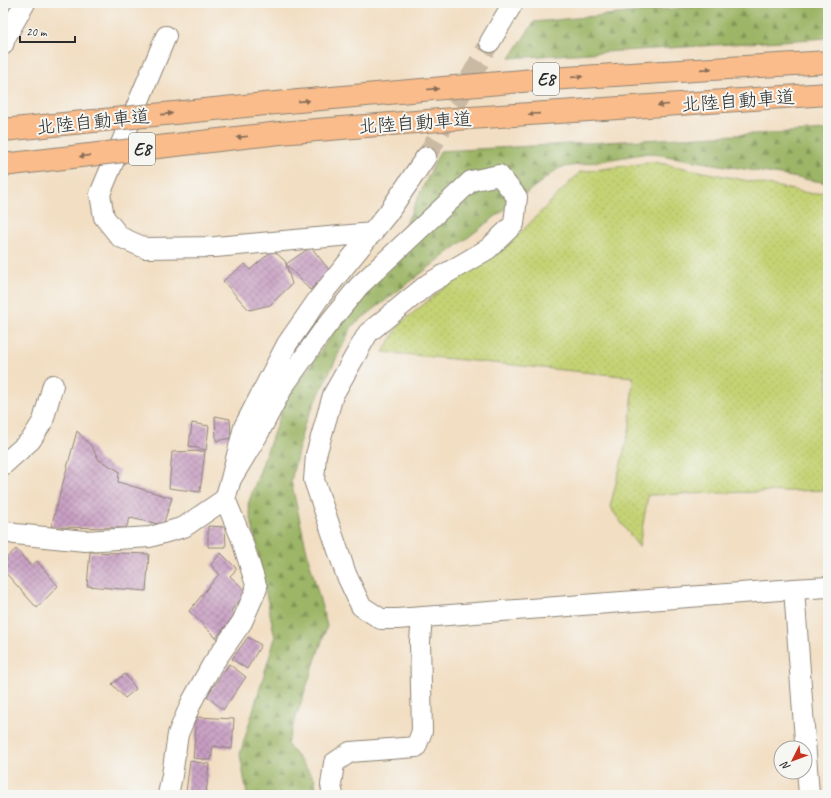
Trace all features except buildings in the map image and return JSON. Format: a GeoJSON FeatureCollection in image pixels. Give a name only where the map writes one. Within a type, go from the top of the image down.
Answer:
{"type":"FeatureCollection","features":[{"type":"Feature","properties":{"kind":"highway","name":"北陸自動車道"},"geometry":{"type":"LineString","coordinates":[[3,130],[265,104],[533,80],[828,62]]}},
{"type":"Feature","properties":{"kind":"highway","name":"北陸自動車道"},"geometry":{"type":"LineString","coordinates":[[3,166],[280,133],[448,119],[828,94]]}},
{"type":"Feature","properties":{"kind":"street"},"geometry":{"type":"LineString","coordinates":[[3,45],[5,38],[25,3]]}},
{"type":"Feature","properties":{"kind":"street"},"geometry":{"type":"LineString","coordinates":[[490,42],[513,3]]}},
{"type":"Feature","properties":{"kind":"street"},"geometry":{"type":"LineString","coordinates":[[166,36],[100,194],[104,217],[120,237],[145,248],[215,247],[372,232]]}},
{"type":"Feature","properties":{"kind":"street"},"geometry":{"type":"LineString","coordinates":[[3,531],[15,534],[85,541],[150,537],[184,527],[225,499],[244,427],[287,344],[319,298],[388,213],[426,157]]}},
{"type":"Feature","properties":{"kind":"street"},"geometry":{"type":"LineString","coordinates":[[231,479],[257,436],[283,387],[324,329],[359,286],[471,182],[499,175],[517,197],[514,224],[488,249],[428,284],[368,333],[333,395],[316,455],[314,480],[346,574],[361,606],[381,619],[828,587]]}},
{"type":"Feature","properties":{"kind":"street"},"geometry":{"type":"LineString","coordinates":[[3,465],[31,440],[43,421],[54,385]]}},
{"type":"Feature","properties":{"kind":"street"},"geometry":{"type":"LineString","coordinates":[[168,795],[178,734],[192,701],[212,665],[242,622],[257,588],[241,538],[225,499]]}},
{"type":"Feature","properties":{"kind":"street"},"geometry":{"type":"LineString","coordinates":[[794,589],[809,795]]}},
{"type":"Feature","properties":{"kind":"street"},"geometry":{"type":"LineString","coordinates":[[334,795],[331,785],[334,763],[350,752],[416,747],[422,731],[420,641],[422,617]]}},
{"type":"Feature","properties":{"kind":"green space"},"geometry":{"type":"Polygon","coordinates":[[[712,3],[828,3],[828,38],[510,58],[534,22],[699,6],[712,3]]]}},
{"type":"Feature","properties":{"kind":"green space"},"geometry":{"type":"Polygon","coordinates":[[[828,130],[828,183],[648,153],[559,168],[352,326],[304,425],[291,481],[308,556],[327,626],[287,744],[315,779],[317,795],[247,795],[240,754],[275,638],[248,504],[284,404],[401,234],[440,151],[828,130]]]}},
{"type":"Feature","properties":{"kind":"green space"},"geometry":{"type":"Polygon","coordinates":[[[654,162],[813,194],[828,191],[828,490],[648,495],[639,547],[610,507],[630,427],[633,377],[383,352],[401,323],[440,291],[492,255],[520,233],[580,172],[654,162]]]}},
{"type":"Feature","properties":{"kind":"tunnel"},"geometry":{"type":"LineString","coordinates":[[426,157],[490,42]]}}]}
